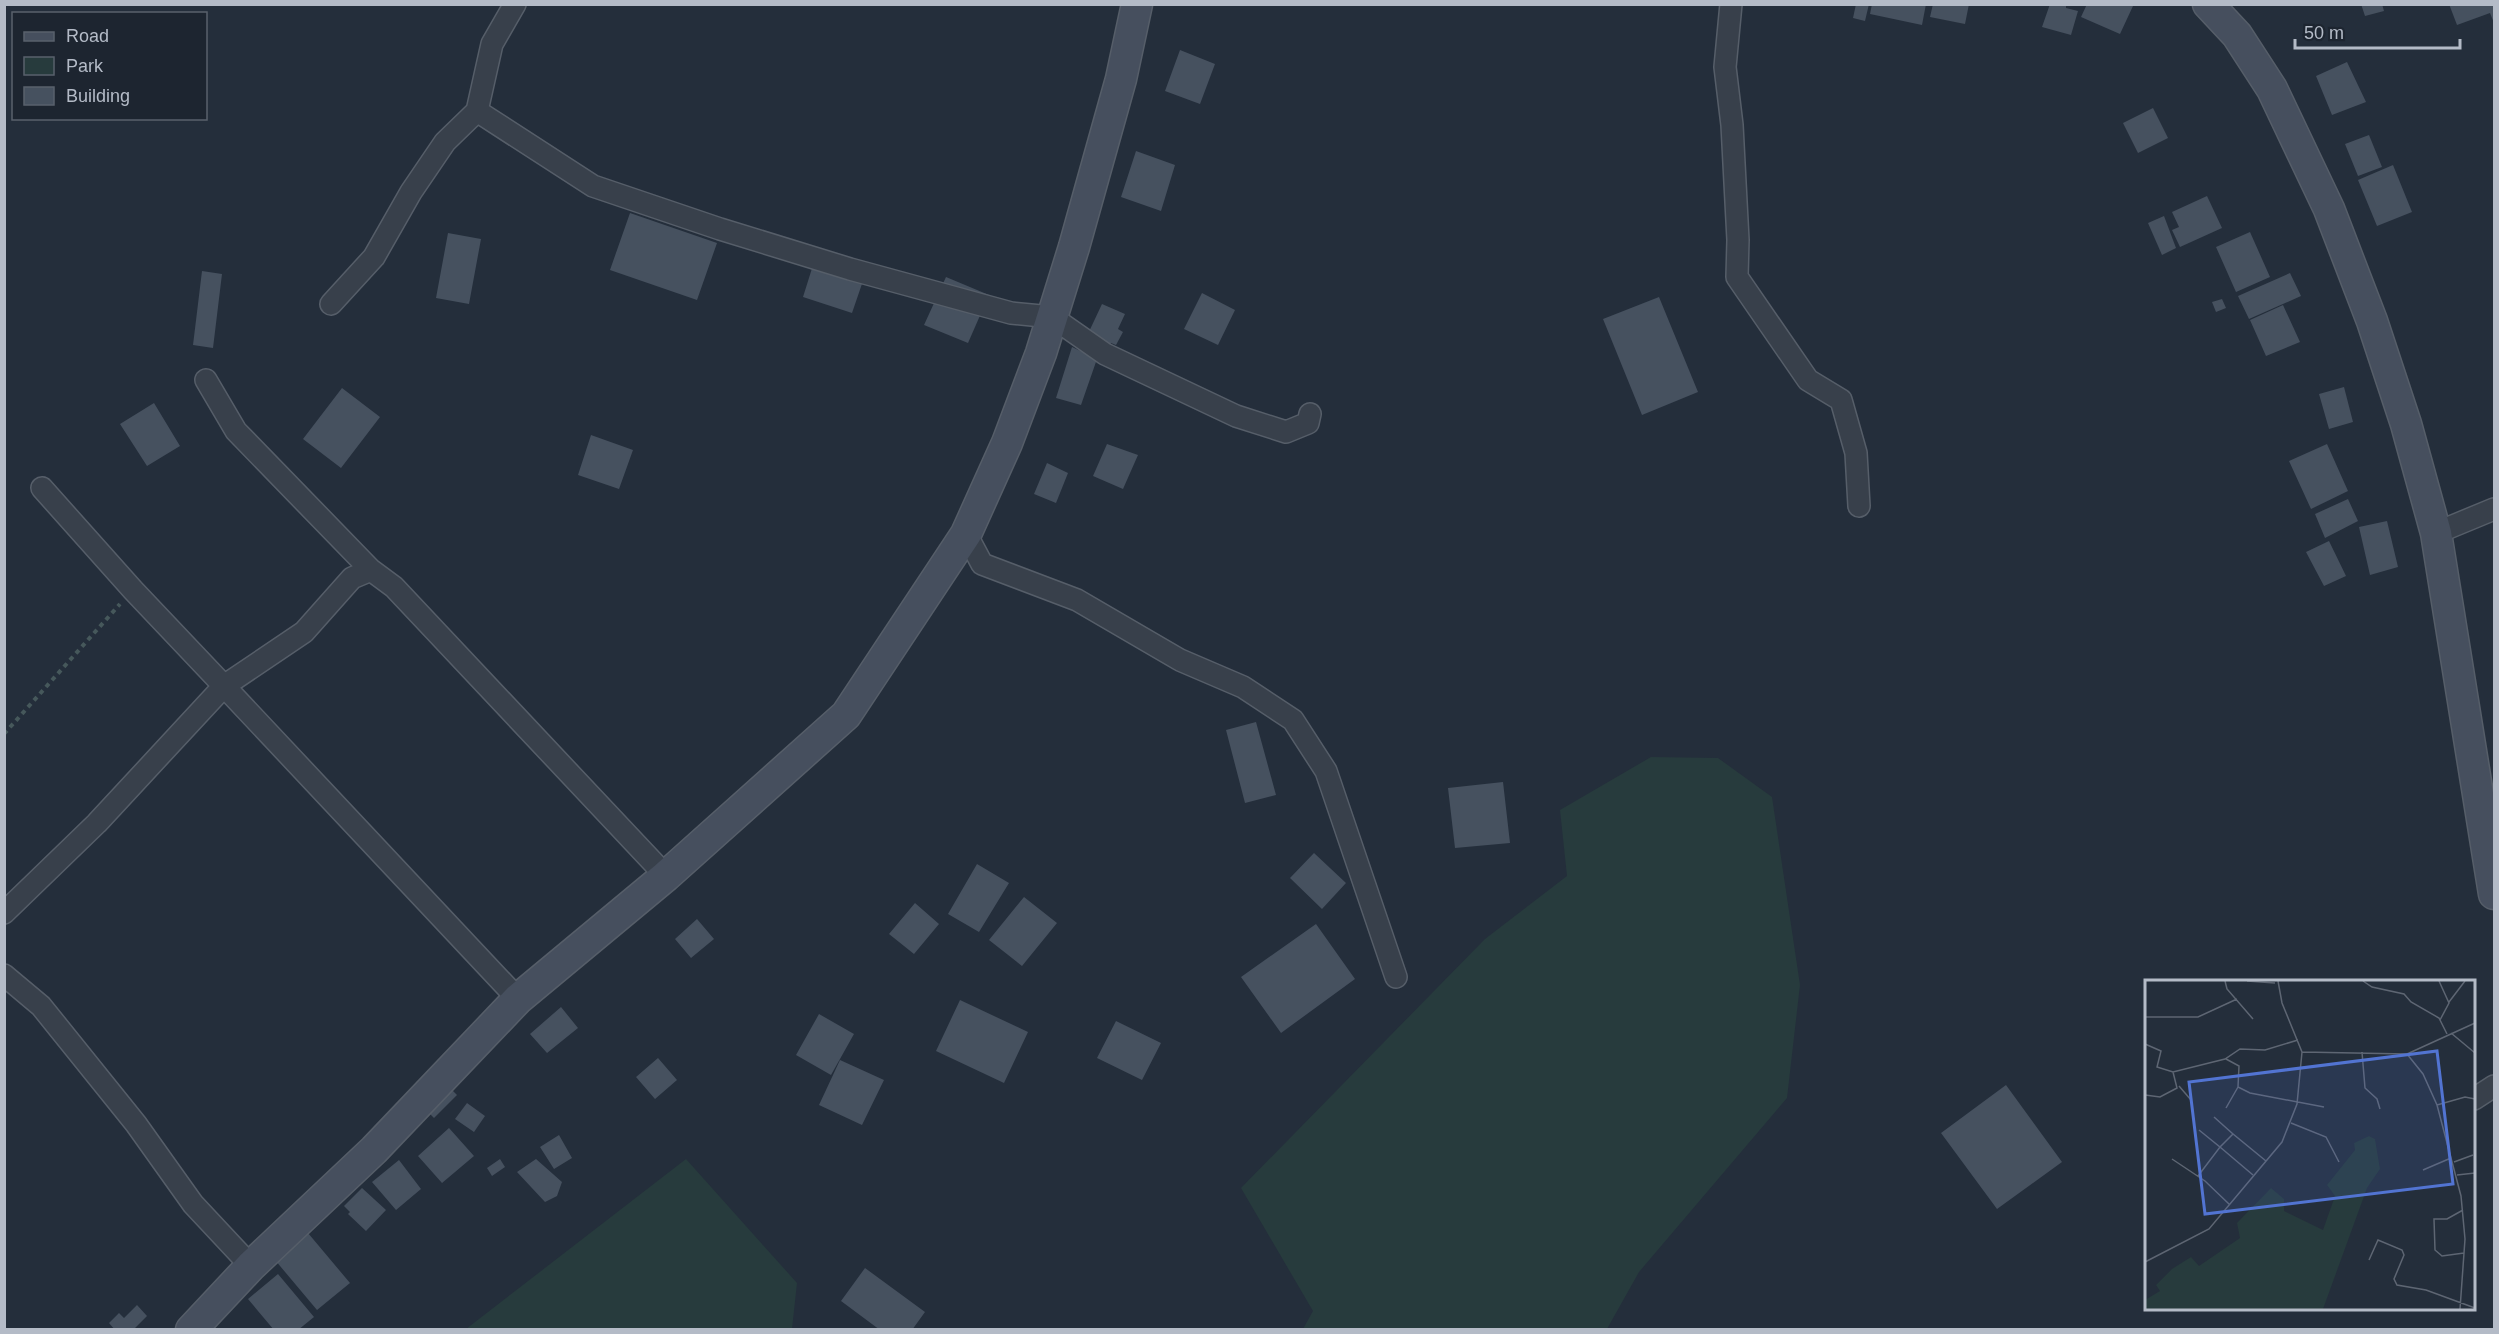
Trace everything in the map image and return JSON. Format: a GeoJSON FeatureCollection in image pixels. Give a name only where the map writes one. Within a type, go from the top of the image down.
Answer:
{"type":"FeatureCollection","features":[{"type":"Feature","properties":{"kind":"street"},"geometry":{"type":"LineString","coordinates":[[331,304],[374,257],[411,192],[445,142],[477,111],[492,44],[515,4]]}},
{"type":"Feature","properties":{"kind":"street"},"geometry":{"type":"LineString","coordinates":[[190,1329],[251,1266],[374,1150],[518,999],[666,876],[846,715],[966,534],[1007,443],[1052,317],[1121,79],[1137,4]]}},
{"type":"Feature","properties":{"kind":"street"},"geometry":{"type":"LineString","coordinates":[[1731,4],[1725,67],[1732,125],[1738,240],[1737,277],[1808,380],[1841,400],[1856,453],[1859,506]]}},
{"type":"Feature","properties":{"kind":"street"},"geometry":{"type":"LineString","coordinates":[[2208,4],[2237,35],[2272,89],[2329,209],[2372,321],[2406,424],[2436,533],[2494,894]]}},
{"type":"Feature","properties":{"kind":"street"},"geometry":{"type":"LineString","coordinates":[[477,111],[593,186],[720,229],[850,268],[1011,313],[1052,317],[1105,354],[1236,416],[1286,432],[1308,423],[1310,414]]}},
{"type":"Feature","properties":{"kind":"street"},"geometry":{"type":"LineString","coordinates":[[206,380],[236,431],[371,570],[394,587],[666,876]]}},
{"type":"Feature","properties":{"kind":"street"},"geometry":{"type":"LineString","coordinates":[[42,488],[133,590],[518,999]]}},
{"type":"Feature","properties":{"kind":"street"},"geometry":{"type":"LineString","coordinates":[[2436,533],[2494,509]]}},
{"type":"Feature","properties":{"kind":"street"},"geometry":{"type":"LineString","coordinates":[[966,534],[982,564],[1077,600],[1180,660],[1243,687],[1293,720],[1326,771],[1396,977]]}},
{"type":"Feature","properties":{"kind":"street"},"geometry":{"type":"LineString","coordinates":[[4,913],[97,823],[224,686],[304,632],[352,578],[371,570]]}},
{"type":"Feature","properties":{"kind":"street"},"geometry":{"type":"LineString","coordinates":[[4,975],[41,1006],[136,1124],[193,1204],[251,1266]]}},
{"type":"Feature","properties":{"kind":"street"},"geometry":{"type":"LineString","coordinates":[[2475,1098],[2494,1086]]}},
{"type":"Feature","properties":{"kind":"path"},"geometry":{"type":"LineString","coordinates":[[4,734],[133,590]]}},
{"type":"Feature","properties":{"kind":"green space"},"geometry":{"type":"Polygon","coordinates":[[[1651,757],[1718,758],[1772,797],[1800,985],[1787,1098],[1639,1272],[1607,1329],[1303,1329],[1313,1311],[1241,1188],[1485,939],[1567,876],[1560,810],[1651,757]]]}},
{"type":"Feature","properties":{"kind":"green space"},"geometry":{"type":"Polygon","coordinates":[[[686,1159],[797,1283],[792,1329],[466,1329],[686,1159]]]}},
{"type":"Feature","properties":{"kind":"building"},"geometry":{"type":"Polygon","coordinates":[[[1856,4],[1869,4],[1865,21],[1853,18],[1856,4]]]}},
{"type":"Feature","properties":{"kind":"building"},"geometry":{"type":"Polygon","coordinates":[[[1872,4],[1926,4],[1922,25],[1870,14],[1872,4]]]}},
{"type":"Feature","properties":{"kind":"building"},"geometry":{"type":"Polygon","coordinates":[[[1933,4],[1969,4],[1965,24],[1930,17],[1933,4]]]}},
{"type":"Feature","properties":{"kind":"building"},"geometry":{"type":"Polygon","coordinates":[[[2050,4],[2066,4],[2066,8],[2078,11],[2071,35],[2042,27],[2050,4]]]}},
{"type":"Feature","properties":{"kind":"building"},"geometry":{"type":"Polygon","coordinates":[[[2087,4],[2130,4],[2133,6],[2120,34],[2081,17],[2087,4]]]}},
{"type":"Feature","properties":{"kind":"building"},"geometry":{"type":"Polygon","coordinates":[[[2361,4],[2382,4],[2384,11],[2365,16],[2361,4]]]}},
{"type":"Feature","properties":{"kind":"building"},"geometry":{"type":"Polygon","coordinates":[[[2449,4],[2494,5],[2494,23],[2490,13],[2457,25],[2449,4]]]}},
{"type":"Feature","properties":{"kind":"building"},"geometry":{"type":"Polygon","coordinates":[[[1180,50],[1215,64],[1200,104],[1165,91],[1180,50]]]}},
{"type":"Feature","properties":{"kind":"building"},"geometry":{"type":"Polygon","coordinates":[[[2347,62],[2366,102],[2332,115],[2316,76],[2347,62]]]}},
{"type":"Feature","properties":{"kind":"building"},"geometry":{"type":"Polygon","coordinates":[[[2153,108],[2168,138],[2138,153],[2123,123],[2153,108]]]}},
{"type":"Feature","properties":{"kind":"building"},"geometry":{"type":"Polygon","coordinates":[[[2369,135],[2382,167],[2358,176],[2345,144],[2369,135]]]}},
{"type":"Feature","properties":{"kind":"building"},"geometry":{"type":"Polygon","coordinates":[[[1136,151],[1175,165],[1161,211],[1121,197],[1136,151]]]}},
{"type":"Feature","properties":{"kind":"building"},"geometry":{"type":"Polygon","coordinates":[[[2393,165],[2412,212],[2377,226],[2358,180],[2393,165]]]}},
{"type":"Feature","properties":{"kind":"building"},"geometry":{"type":"Polygon","coordinates":[[[2207,196],[2222,228],[2180,247],[2172,230],[2179,227],[2172,212],[2207,196]]]}},
{"type":"Feature","properties":{"kind":"building"},"geometry":{"type":"Polygon","coordinates":[[[630,213],[717,243],[697,300],[610,270],[630,213]]]}},
{"type":"Feature","properties":{"kind":"building"},"geometry":{"type":"Polygon","coordinates":[[[2164,216],[2176,248],[2162,255],[2148,223],[2164,216]]]}},
{"type":"Feature","properties":{"kind":"building"},"geometry":{"type":"Polygon","coordinates":[[[2250,232],[2270,277],[2236,292],[2216,247],[2250,232]]]}},
{"type":"Feature","properties":{"kind":"building"},"geometry":{"type":"Polygon","coordinates":[[[448,233],[481,239],[469,304],[436,298],[448,233]]]}},
{"type":"Feature","properties":{"kind":"building"},"geometry":{"type":"Polygon","coordinates":[[[814,262],[864,278],[852,313],[803,297],[814,262]]]}},
{"type":"Feature","properties":{"kind":"building"},"geometry":{"type":"Polygon","coordinates":[[[202,271],[222,274],[213,348],[193,345],[202,271]]]}},
{"type":"Feature","properties":{"kind":"building"},"geometry":{"type":"Polygon","coordinates":[[[2290,273],[2301,296],[2249,319],[2238,296],[2290,273]]]}},
{"type":"Feature","properties":{"kind":"building"},"geometry":{"type":"Polygon","coordinates":[[[946,277],[989,295],[968,343],[924,325],[946,277]]]}},
{"type":"Feature","properties":{"kind":"building"},"geometry":{"type":"Polygon","coordinates":[[[1202,293],[1235,310],[1218,345],[1184,329],[1202,293]]]}},
{"type":"Feature","properties":{"kind":"building"},"geometry":{"type":"Polygon","coordinates":[[[1659,297],[1698,392],[1642,415],[1603,319],[1659,297]]]}},
{"type":"Feature","properties":{"kind":"building"},"geometry":{"type":"Polygon","coordinates":[[[2222,299],[2226,308],[2216,312],[2212,302],[2222,299]]]}},
{"type":"Feature","properties":{"kind":"building"},"geometry":{"type":"Polygon","coordinates":[[[1102,304],[1125,314],[1118,329],[1123,332],[1116,345],[1111,343],[1108,348],[1086,338],[1102,304]]]}},
{"type":"Feature","properties":{"kind":"building"},"geometry":{"type":"Polygon","coordinates":[[[2283,305],[2300,342],[2266,356],[2250,320],[2283,305]]]}},
{"type":"Feature","properties":{"kind":"building"},"geometry":{"type":"Polygon","coordinates":[[[1072,347],[1097,359],[1081,405],[1056,398],[1072,347]]]}},
{"type":"Feature","properties":{"kind":"building"},"geometry":{"type":"Polygon","coordinates":[[[2344,387],[2353,422],[2329,429],[2319,394],[2344,387]]]}},
{"type":"Feature","properties":{"kind":"building"},"geometry":{"type":"Polygon","coordinates":[[[342,388],[380,417],[341,468],[303,439],[342,388]]]}},
{"type":"Feature","properties":{"kind":"building"},"geometry":{"type":"Polygon","coordinates":[[[154,403],[180,446],[147,466],[120,424],[154,403]]]}},
{"type":"Feature","properties":{"kind":"building"},"geometry":{"type":"Polygon","coordinates":[[[591,435],[633,450],[619,489],[578,475],[591,435]]]}},
{"type":"Feature","properties":{"kind":"building"},"geometry":{"type":"Polygon","coordinates":[[[1107,444],[1138,455],[1123,489],[1093,476],[1107,444]]]}},
{"type":"Feature","properties":{"kind":"building"},"geometry":{"type":"Polygon","coordinates":[[[2327,444],[2348,491],[2311,509],[2289,461],[2327,444]]]}},
{"type":"Feature","properties":{"kind":"building"},"geometry":{"type":"Polygon","coordinates":[[[1047,463],[1068,473],[1056,503],[1034,494],[1047,463]]]}},
{"type":"Feature","properties":{"kind":"building"},"geometry":{"type":"Polygon","coordinates":[[[2348,499],[2358,521],[2325,538],[2315,514],[2348,499]]]}},
{"type":"Feature","properties":{"kind":"building"},"geometry":{"type":"Polygon","coordinates":[[[2387,521],[2398,567],[2370,575],[2359,527],[2387,521]]]}},
{"type":"Feature","properties":{"kind":"building"},"geometry":{"type":"Polygon","coordinates":[[[2329,541],[2346,576],[2324,586],[2306,552],[2329,541]]]}},
{"type":"Feature","properties":{"kind":"building"},"geometry":{"type":"Polygon","coordinates":[[[1256,722],[1276,795],[1245,803],[1226,730],[1256,722]]]}},
{"type":"Feature","properties":{"kind":"building"},"geometry":{"type":"Polygon","coordinates":[[[1503,782],[1510,843],[1455,848],[1448,788],[1503,782]]]}},
{"type":"Feature","properties":{"kind":"building"},"geometry":{"type":"Polygon","coordinates":[[[1314,853],[1346,883],[1322,909],[1290,878],[1314,853]]]}},
{"type":"Feature","properties":{"kind":"building"},"geometry":{"type":"Polygon","coordinates":[[[977,864],[1009,883],[979,932],[948,914],[977,864]]]}},
{"type":"Feature","properties":{"kind":"building"},"geometry":{"type":"Polygon","coordinates":[[[1024,897],[1057,923],[1022,966],[989,940],[1024,897]]]}},
{"type":"Feature","properties":{"kind":"building"},"geometry":{"type":"Polygon","coordinates":[[[915,903],[939,924],[914,954],[889,934],[915,903]]]}},
{"type":"Feature","properties":{"kind":"building"},"geometry":{"type":"Polygon","coordinates":[[[697,919],[714,939],[691,958],[675,939],[697,919]]]}},
{"type":"Feature","properties":{"kind":"building"},"geometry":{"type":"Polygon","coordinates":[[[1316,924],[1355,979],[1281,1033],[1241,977],[1316,924]]]}},
{"type":"Feature","properties":{"kind":"building"},"geometry":{"type":"Polygon","coordinates":[[[960,1000],[1028,1032],[1004,1083],[936,1051],[960,1000]]]}},
{"type":"Feature","properties":{"kind":"building"},"geometry":{"type":"Polygon","coordinates":[[[561,1007],[578,1028],[547,1053],[530,1034],[561,1007]]]}},
{"type":"Feature","properties":{"kind":"building"},"geometry":{"type":"Polygon","coordinates":[[[819,1014],[854,1034],[831,1075],[796,1055],[819,1014]]]}},
{"type":"Feature","properties":{"kind":"building"},"geometry":{"type":"Polygon","coordinates":[[[1116,1021],[1161,1043],[1142,1080],[1097,1058],[1116,1021]]]}},
{"type":"Feature","properties":{"kind":"building"},"geometry":{"type":"Polygon","coordinates":[[[658,1058],[677,1080],[655,1099],[636,1077],[658,1058]]]}},
{"type":"Feature","properties":{"kind":"building"},"geometry":{"type":"Polygon","coordinates":[[[840,1060],[884,1080],[862,1125],[819,1105],[840,1060]]]}},
{"type":"Feature","properties":{"kind":"building"},"geometry":{"type":"Polygon","coordinates":[[[439,1077],[457,1095],[434,1118],[416,1100],[439,1077]]]}},
{"type":"Feature","properties":{"kind":"building"},"geometry":{"type":"Polygon","coordinates":[[[2006,1085],[2062,1162],[1997,1209],[1941,1133],[2006,1085]]]}},
{"type":"Feature","properties":{"kind":"building"},"geometry":{"type":"Polygon","coordinates":[[[467,1103],[485,1116],[474,1132],[455,1119],[467,1103]]]}},
{"type":"Feature","properties":{"kind":"building"},"geometry":{"type":"Polygon","coordinates":[[[449,1128],[474,1156],[442,1183],[418,1156],[449,1128]]]}},
{"type":"Feature","properties":{"kind":"building"},"geometry":{"type":"Polygon","coordinates":[[[559,1135],[572,1158],[554,1169],[540,1147],[559,1135]]]}},
{"type":"Feature","properties":{"kind":"building"},"geometry":{"type":"Polygon","coordinates":[[[500,1159],[505,1167],[492,1176],[487,1168],[500,1159]]]}},
{"type":"Feature","properties":{"kind":"building"},"geometry":{"type":"Polygon","coordinates":[[[536,1159],[562,1182],[557,1196],[545,1202],[517,1172],[536,1159]]]}},
{"type":"Feature","properties":{"kind":"building"},"geometry":{"type":"Polygon","coordinates":[[[399,1160],[421,1189],[396,1210],[372,1182],[399,1160]]]}},
{"type":"Feature","properties":{"kind":"building"},"geometry":{"type":"Polygon","coordinates":[[[362,1188],[386,1210],[366,1231],[348,1214],[350,1212],[344,1206],[362,1188]]]}},
{"type":"Feature","properties":{"kind":"building"},"geometry":{"type":"Polygon","coordinates":[[[308,1233],[350,1283],[317,1310],[275,1260],[308,1233]]]}},
{"type":"Feature","properties":{"kind":"building"},"geometry":{"type":"Polygon","coordinates":[[[865,1268],[925,1312],[912,1330],[880,1330],[841,1301],[865,1268]]]}},
{"type":"Feature","properties":{"kind":"building"},"geometry":{"type":"Polygon","coordinates":[[[278,1274],[314,1317],[298,1330],[274,1330],[248,1299],[278,1274]]]}},
{"type":"Feature","properties":{"kind":"building"},"geometry":{"type":"Polygon","coordinates":[[[137,1305],[147,1316],[133,1330],[115,1330],[109,1323],[119,1313],[124,1318],[137,1305]]]}}]}
